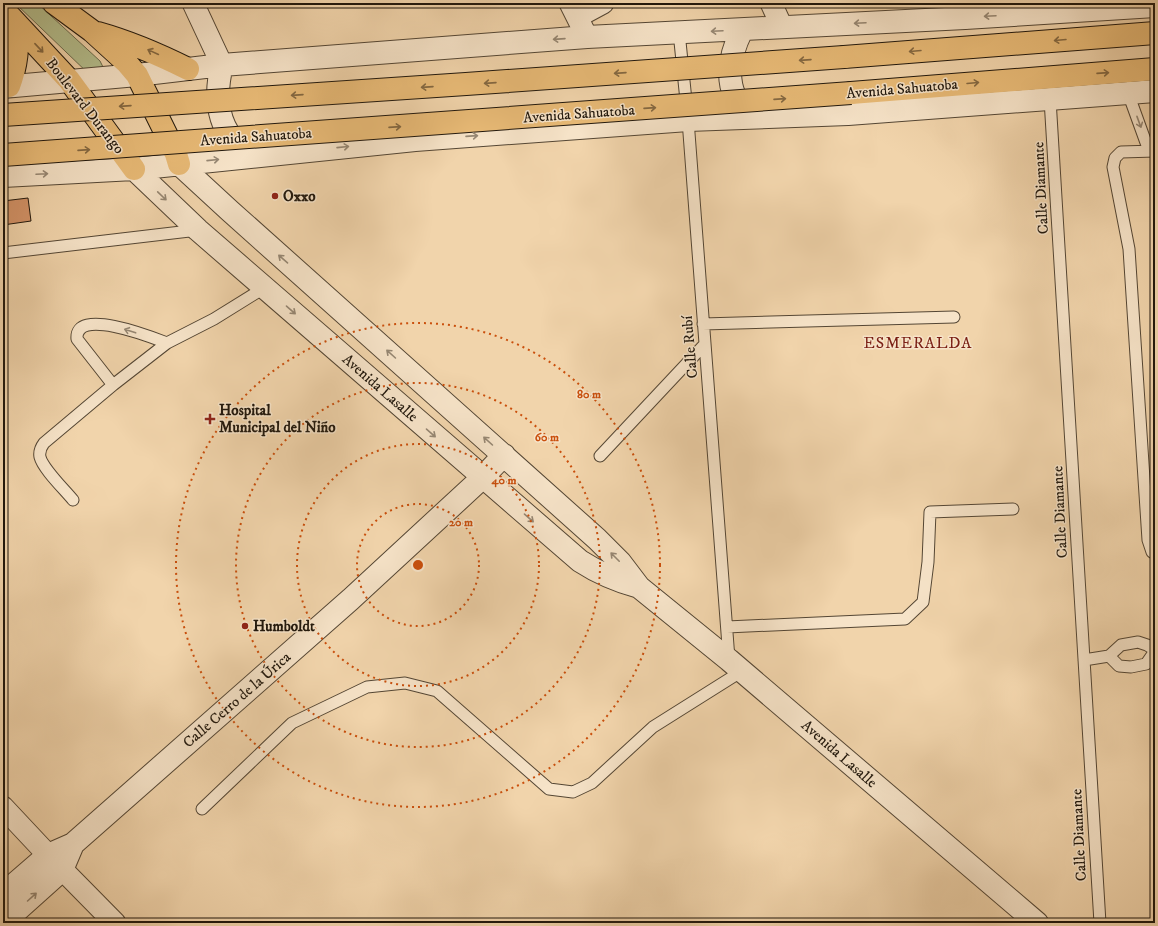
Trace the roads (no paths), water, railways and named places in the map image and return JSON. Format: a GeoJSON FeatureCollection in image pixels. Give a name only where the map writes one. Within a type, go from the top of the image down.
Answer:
{"type":"FeatureCollection","features":[{"type":"Feature","properties":{"kind":"main road"},"geometry":{"type":"LineString","coordinates":[[54,3],[92,31],[126,62],[137,75],[176,154],[179,164]]}},
{"type":"Feature","properties":{"kind":"main road"},"geometry":{"type":"LineString","coordinates":[[6,86],[14,73],[18,45],[10,17]]}},
{"type":"Feature","properties":{"kind":"main road","name":"Boulevard Durango"},"geometry":{"type":"LineString","coordinates":[[10,17],[69,80],[134,169]]}},
{"type":"Feature","properties":{"kind":"main road"},"geometry":{"type":"LineString","coordinates":[[92,31],[147,49],[188,69]]}},
{"type":"Feature","properties":{"kind":"main road"},"geometry":{"type":"LineString","coordinates":[[3,115],[473,84],[1155,33]]}},
{"type":"Feature","properties":{"kind":"main road","name":"Avenida Sahuatoba"},"geometry":{"type":"LineString","coordinates":[[3,155],[851,93],[1155,69]]}},
{"type":"Feature","properties":{"kind":"street"},"geometry":{"type":"LineString","coordinates":[[587,37],[574,10],[603,3]]}},
{"type":"Feature","properties":{"kind":"street"},"geometry":{"type":"LineString","coordinates":[[771,3],[782,27]]}},
{"type":"Feature","properties":{"kind":"street"},"geometry":{"type":"LineString","coordinates":[[195,4],[222,65],[219,78],[220,115],[231,136],[239,146],[253,156]]}},
{"type":"Feature","properties":{"kind":"street"},"geometry":{"type":"LineString","coordinates":[[6,86],[137,75],[222,65],[587,37],[742,30],[960,10],[1145,5]]}},
{"type":"Feature","properties":{"kind":"street"},"geometry":{"type":"LineString","coordinates":[[742,30],[736,42],[731,63],[731,89],[741,108],[752,118]]}},
{"type":"Feature","properties":{"kind":"street"},"geometry":{"type":"LineString","coordinates":[[3,176],[134,169],[415,140],[688,120],[848,114],[1155,91]]}},
{"type":"Feature","properties":{"kind":"street","name":"Avenida Lasalle"},"geometry":{"type":"LineString","coordinates":[[179,164],[597,539],[620,562],[639,587],[736,665],[1037,923]]}},
{"type":"Feature","properties":{"kind":"street","name":"Avenida Lasalle"},"geometry":{"type":"LineString","coordinates":[[134,169],[198,230],[580,562],[598,573],[639,587]]}},
{"type":"Feature","properties":{"kind":"street"},"geometry":{"type":"LineString","coordinates":[[348,360],[369,335]]}},
{"type":"Feature","properties":{"kind":"street","name":"Calle Cerro de la Úrica"},"geometry":{"type":"LineString","coordinates":[[3,923],[55,862],[73,844],[351,600],[482,478],[504,455]]}},
{"type":"Feature","properties":{"kind":"street"},"geometry":{"type":"LineString","coordinates":[[3,807],[115,923]]}},
{"type":"Feature","properties":{"kind":"street","name":"Calle Cerro de la Úrica"},"geometry":{"type":"LineString","coordinates":[[3,894],[55,862]]}},
{"type":"Feature","properties":{"kind":"lane","name":"Calle Rubí"},"geometry":{"type":"LineString","coordinates":[[679,32],[688,120],[727,627],[736,665]]}},
{"type":"Feature","properties":{"kind":"lane"},"geometry":{"type":"LineString","coordinates":[[1128,93],[1152,151],[1121,152],[1115,158],[1114,167],[1129,249],[1148,540],[1152,552],[1155,554]]}},
{"type":"Feature","properties":{"kind":"lane","name":"Calle Diamante"},"geometry":{"type":"LineString","coordinates":[[1050,99],[1100,923]]}},
{"type":"Feature","properties":{"kind":"lane"},"geometry":{"type":"LineString","coordinates":[[3,253],[198,230]]}},
{"type":"Feature","properties":{"kind":"lane"},"geometry":{"type":"LineString","coordinates":[[73,500],[43,464],[40,457],[41,447],[44,443],[113,385],[168,343],[214,319],[264,288]]}},
{"type":"Feature","properties":{"kind":"lane"},"geometry":{"type":"LineString","coordinates":[[703,324],[954,316]]}},
{"type":"Feature","properties":{"kind":"lane"},"geometry":{"type":"LineString","coordinates":[[113,385],[77,339],[79,329],[90,325],[116,326],[168,343]]}},
{"type":"Feature","properties":{"kind":"lane"},"geometry":{"type":"LineString","coordinates":[[600,456],[705,344]]}},
{"type":"Feature","properties":{"kind":"lane"},"geometry":{"type":"LineString","coordinates":[[727,627],[905,619],[923,602],[928,562],[930,512],[1013,509]]}},
{"type":"Feature","properties":{"kind":"lane"},"geometry":{"type":"LineString","coordinates":[[1084,660],[1108,656],[1121,645],[1138,642],[1155,650],[1146,664],[1131,667],[1119,666],[1108,656]]}},
{"type":"Feature","properties":{"kind":"lane"},"geometry":{"type":"LineString","coordinates":[[202,809],[292,723],[367,687],[405,683],[438,691],[549,789],[573,792],[592,783],[653,727],[736,665]]}},
{"type":"Feature","properties":{"kind":"place","name":"Oxxo"},"geometry":{"type":"Point","coordinates":[275,196]}},
{"type":"Feature","properties":{"kind":"place","name":"Hospital Municipal del Niño"},"geometry":{"type":"Point","coordinates":[210,419]}},
{"type":"Feature","properties":{"kind":"place","name":"Humboldt"},"geometry":{"type":"Point","coordinates":[245,626]}},
{"type":"Feature","properties":{"kind":"district","name":"ESMERALDA"},"geometry":{"type":"Point","coordinates":[918,343]}}]}
